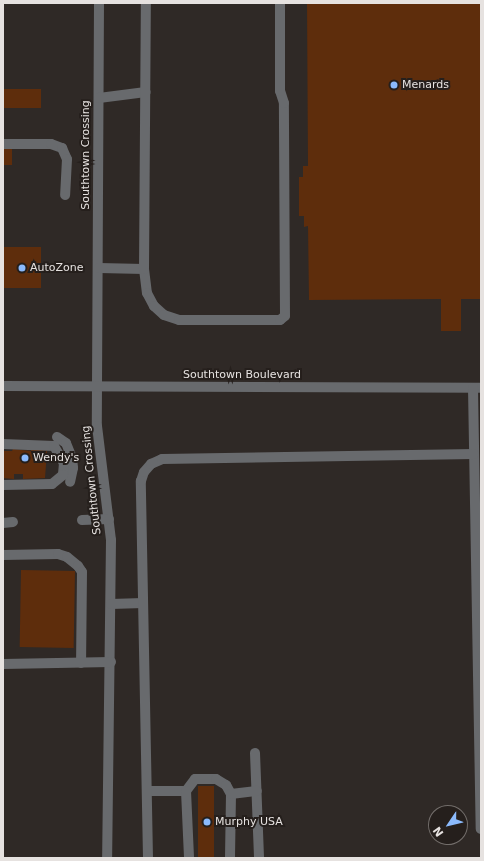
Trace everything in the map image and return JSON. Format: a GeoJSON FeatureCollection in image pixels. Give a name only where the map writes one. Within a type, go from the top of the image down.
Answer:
{"type":"FeatureCollection","features":[{"type":"Feature","properties":{"kind":"street","name":"Southtown Crossing"},"geometry":{"type":"LineString","coordinates":[[99,3],[98,441],[109,519],[111,604],[107,858]]}},
{"type":"Feature","properties":{"kind":"street"},"geometry":{"type":"LineString","coordinates":[[146,3],[144,269],[147,293],[154,306],[164,315],[179,320],[280,320],[285,316],[284,103],[280,91],[280,3]]}},
{"type":"Feature","properties":{"kind":"street"},"geometry":{"type":"LineString","coordinates":[[99,98],[146,92]]}},
{"type":"Feature","properties":{"kind":"street"},"geometry":{"type":"LineString","coordinates":[[3,144],[51,144],[62,148],[67,159],[65,195]]}},
{"type":"Feature","properties":{"kind":"street"},"geometry":{"type":"LineString","coordinates":[[98,268],[144,269]]}},
{"type":"Feature","properties":{"kind":"street","name":"Southtown Boulevard"},"geometry":{"type":"LineString","coordinates":[[3,386],[477,388]]}},
{"type":"Feature","properties":{"kind":"street"},"geometry":{"type":"LineString","coordinates":[[477,388],[481,829]]}},
{"type":"Feature","properties":{"kind":"street"},"geometry":{"type":"LineString","coordinates":[[57,437],[66,443],[72,458],[70,482]]}},
{"type":"Feature","properties":{"kind":"street"},"geometry":{"type":"LineString","coordinates":[[3,444],[54,446],[64,463],[63,475],[52,484],[3,485]]}},
{"type":"Feature","properties":{"kind":"street"},"geometry":{"type":"LineString","coordinates":[[148,858],[148,791],[141,481],[144,472],[151,464],[162,459],[477,461]]}},
{"type":"Feature","properties":{"kind":"street"},"geometry":{"type":"LineString","coordinates":[[82,520],[109,519]]}},
{"type":"Feature","properties":{"kind":"street"},"geometry":{"type":"LineString","coordinates":[[3,555],[58,554],[67,557],[78,566],[82,572],[81,663]]}},
{"type":"Feature","properties":{"kind":"street"},"geometry":{"type":"LineString","coordinates":[[111,604],[144,603]]}},
{"type":"Feature","properties":{"kind":"street"},"geometry":{"type":"LineString","coordinates":[[3,664],[111,662]]}},
{"type":"Feature","properties":{"kind":"street"},"geometry":{"type":"LineString","coordinates":[[255,753],[259,858]]}},
{"type":"Feature","properties":{"kind":"street"},"geometry":{"type":"LineString","coordinates":[[189,858],[186,791],[196,779],[216,779],[226,785],[231,794],[230,858]]}},
{"type":"Feature","properties":{"kind":"street"},"geometry":{"type":"LineString","coordinates":[[148,791],[186,791]]}},
{"type":"Feature","properties":{"kind":"street"},"geometry":{"type":"LineString","coordinates":[[231,794],[257,791]]}},
{"type":"Feature","properties":{"kind":"building","name":"Menards"},"geometry":{"type":"Polygon","coordinates":[[[307,3],[481,3],[481,299],[461,299],[461,331],[441,331],[441,299],[309,300],[308,226],[304,227],[304,216],[299,216],[299,177],[303,177],[303,166],[308,166],[307,3]]]}},
{"type":"Feature","properties":{"kind":"building"},"geometry":{"type":"Polygon","coordinates":[[[3,89],[41,89],[41,108],[3,108],[3,89]]]}},
{"type":"Feature","properties":{"kind":"building"},"geometry":{"type":"Polygon","coordinates":[[[3,149],[12,149],[12,165],[3,165],[3,149]]]}},
{"type":"Feature","properties":{"kind":"building","name":"AutoZone"},"geometry":{"type":"Polygon","coordinates":[[[3,247],[41,247],[41,288],[3,288],[3,247]]]}},
{"type":"Feature","properties":{"kind":"building","name":"Wendy's"},"geometry":{"type":"Polygon","coordinates":[[[31,448],[47,451],[45,478],[23,479],[23,474],[14,474],[14,479],[3,478],[3,451],[12,451],[13,449],[31,451],[31,448]]]}},
{"type":"Feature","properties":{"kind":"building"},"geometry":{"type":"Polygon","coordinates":[[[21,570],[75,571],[74,648],[20,647],[21,570]]]}},
{"type":"Feature","properties":{"kind":"building","name":"Murphy USA"},"geometry":{"type":"Polygon","coordinates":[[[198,786],[214,786],[214,858],[198,858],[198,786]]]}},
{"type":"Feature","properties":{"kind":"place","name":"Menards"},"geometry":{"type":"Point","coordinates":[394,85]}},
{"type":"Feature","properties":{"kind":"place","name":"AutoZone"},"geometry":{"type":"Point","coordinates":[22,268]}},
{"type":"Feature","properties":{"kind":"place","name":"Wendy's"},"geometry":{"type":"Point","coordinates":[25,458]}},
{"type":"Feature","properties":{"kind":"place","name":"Murphy USA"},"geometry":{"type":"Point","coordinates":[207,822]}}]}
